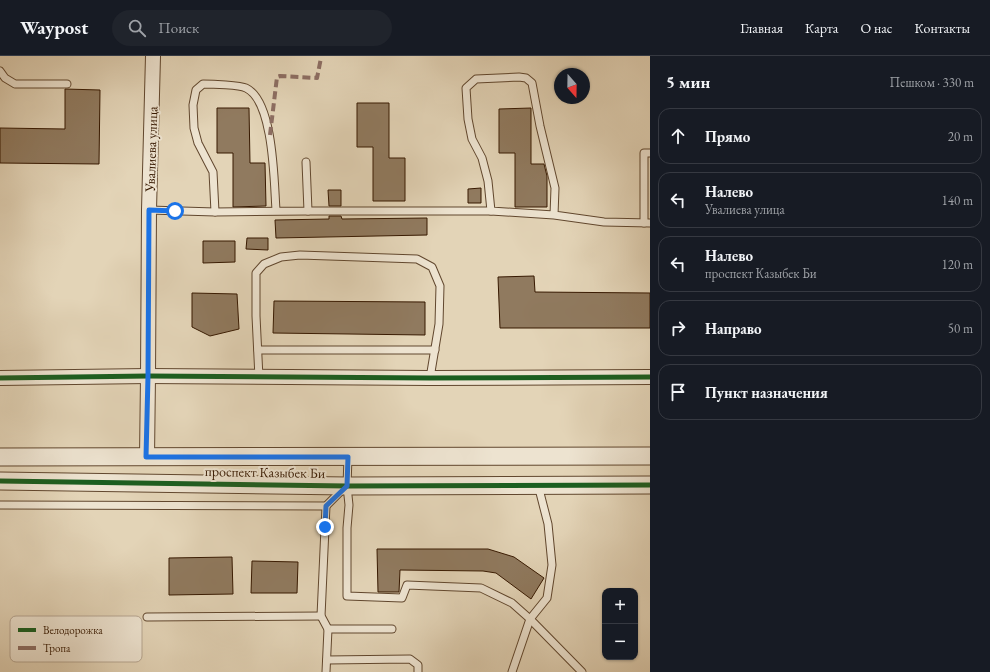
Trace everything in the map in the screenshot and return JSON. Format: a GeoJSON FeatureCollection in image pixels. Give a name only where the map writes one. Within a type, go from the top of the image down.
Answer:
{"type":"FeatureCollection","features":[{"type":"Feature","properties":{"kind":"street","name":"Увалиева улица"},"geometry":{"type":"LineString","coordinates":[[146,457],[149,210],[153,56]]}},
{"type":"Feature","properties":{"kind":"street"},"geometry":{"type":"LineString","coordinates":[[0,378],[148,376],[259,378],[650,377]]}},
{"type":"Feature","properties":{"kind":"street","name":"проспект Казыбек Би"},"geometry":{"type":"LineString","coordinates":[[0,457],[650,456]]}},
{"type":"Feature","properties":{"kind":"street","name":"проспект Казыбек Би"},"geometry":{"type":"LineString","coordinates":[[0,481],[347,486],[650,485]]}},
{"type":"Feature","properties":{"kind":"lane"},"geometry":{"type":"LineString","coordinates":[[0,71],[5,78],[15,84],[67,84]]}},
{"type":"Feature","properties":{"kind":"lane"},"geometry":{"type":"LineString","coordinates":[[491,211],[488,181],[482,158],[472,139],[468,119],[466,88],[476,80],[518,77],[526,78],[532,83],[540,126],[555,188],[554,214]]}},
{"type":"Feature","properties":{"kind":"lane"},"geometry":{"type":"LineString","coordinates":[[215,212],[213,172],[198,143],[194,128],[193,105],[196,90],[203,84],[245,87],[253,93],[261,105],[270,136],[276,210]]}},
{"type":"Feature","properties":{"kind":"lane"},"geometry":{"type":"LineString","coordinates":[[149,210],[215,212],[276,210],[491,211],[554,214],[604,222],[647,223],[644,153],[650,152]]}},
{"type":"Feature","properties":{"kind":"lane"},"geometry":{"type":"LineString","coordinates":[[306,162],[308,211]]}},
{"type":"Feature","properties":{"kind":"lane"},"geometry":{"type":"LineString","coordinates":[[259,378],[256,273],[264,264],[281,257],[300,256],[417,259],[432,267],[440,286],[439,324],[430,378]]}},
{"type":"Feature","properties":{"kind":"lane"},"geometry":{"type":"LineString","coordinates":[[258,350],[435,350]]}},
{"type":"Feature","properties":{"kind":"lane"},"geometry":{"type":"LineString","coordinates":[[348,457],[347,486],[349,505],[347,528],[347,596],[402,598],[407,585],[481,588],[512,603],[530,618],[582,672]]}},
{"type":"Feature","properties":{"kind":"lane"},"geometry":{"type":"LineString","coordinates":[[512,672],[530,618],[547,598],[552,565],[548,524],[538,485]]}},
{"type":"Feature","properties":{"kind":"lane"},"geometry":{"type":"LineString","coordinates":[[0,505],[326,506],[347,486]]}},
{"type":"Feature","properties":{"kind":"lane"},"geometry":{"type":"LineString","coordinates":[[326,506],[321,616],[328,629],[326,672]]}},
{"type":"Feature","properties":{"kind":"lane"},"geometry":{"type":"LineString","coordinates":[[147,617],[321,616]]}},
{"type":"Feature","properties":{"kind":"lane"},"geometry":{"type":"LineString","coordinates":[[328,629],[392,629]]}},
{"type":"Feature","properties":{"kind":"lane"},"geometry":{"type":"LineString","coordinates":[[327,660],[410,659],[418,665],[418,672]]}},
{"type":"Feature","properties":{"kind":"building"},"geometry":{"type":"Polygon","coordinates":[[[65,89],[100,90],[99,164],[0,163],[0,128],[65,129],[65,89]]]}},
{"type":"Feature","properties":{"kind":"building"},"geometry":{"type":"Polygon","coordinates":[[[357,103],[389,103],[389,158],[405,158],[405,201],[373,201],[373,147],[357,147],[357,103]]]}},
{"type":"Feature","properties":{"kind":"building"},"geometry":{"type":"Polygon","coordinates":[[[217,108],[249,108],[250,163],[265,163],[266,206],[233,207],[233,153],[217,153],[217,108]]]}},
{"type":"Feature","properties":{"kind":"building"},"geometry":{"type":"Polygon","coordinates":[[[531,108],[531,164],[544,164],[547,176],[547,207],[515,207],[515,153],[499,153],[499,109],[531,108]]]}},
{"type":"Feature","properties":{"kind":"building"},"geometry":{"type":"Polygon","coordinates":[[[481,188],[481,203],[468,203],[468,189],[481,188]]]}},
{"type":"Feature","properties":{"kind":"building"},"geometry":{"type":"Polygon","coordinates":[[[328,190],[341,190],[341,206],[329,206],[328,190]]]}},
{"type":"Feature","properties":{"kind":"building"},"geometry":{"type":"Polygon","coordinates":[[[329,216],[341,216],[342,219],[427,218],[427,235],[276,238],[275,220],[329,219],[329,216]]]}},
{"type":"Feature","properties":{"kind":"building"},"geometry":{"type":"Polygon","coordinates":[[[247,238],[268,238],[268,250],[246,249],[247,238]]]}},
{"type":"Feature","properties":{"kind":"building"},"geometry":{"type":"Polygon","coordinates":[[[203,241],[235,241],[235,262],[203,263],[203,241]]]}},
{"type":"Feature","properties":{"kind":"building"},"geometry":{"type":"Polygon","coordinates":[[[534,276],[535,292],[650,293],[650,328],[500,328],[498,277],[534,276]]]}},
{"type":"Feature","properties":{"kind":"building"},"geometry":{"type":"Polygon","coordinates":[[[192,293],[237,294],[239,329],[210,336],[192,327],[192,293]]]}},
{"type":"Feature","properties":{"kind":"building"},"geometry":{"type":"Polygon","coordinates":[[[274,301],[425,302],[425,335],[273,333],[274,301]]]}},
{"type":"Feature","properties":{"kind":"building"},"geometry":{"type":"Polygon","coordinates":[[[377,549],[488,549],[514,557],[544,578],[531,599],[496,573],[483,571],[400,570],[399,592],[378,592],[377,549]]]}},
{"type":"Feature","properties":{"kind":"building"},"geometry":{"type":"Polygon","coordinates":[[[232,557],[233,594],[169,595],[169,558],[232,557]]]}},
{"type":"Feature","properties":{"kind":"building"},"geometry":{"type":"Polygon","coordinates":[[[252,561],[298,562],[297,593],[251,593],[252,561]]]}},
{"type":"Feature","properties":{"kind":"marked path"},"geometry":{"type":"LineString","coordinates":[[270,135],[277,77],[317,78],[321,58]]}},
{"type":"Feature","properties":{"kind":"cycle path"},"geometry":{"type":"LineString","coordinates":[[0,378],[148,376],[430,378],[650,377]]}},
{"type":"Feature","properties":{"kind":"cycle path"},"geometry":{"type":"LineString","coordinates":[[0,481],[347,486],[650,485]]}},
{"type":"Feature","properties":{"kind":"route"},"geometry":{"type":"LineString","coordinates":[[175,211],[149,210],[146,457],[348,457],[347,486],[326,506],[325,527]]}}]}
